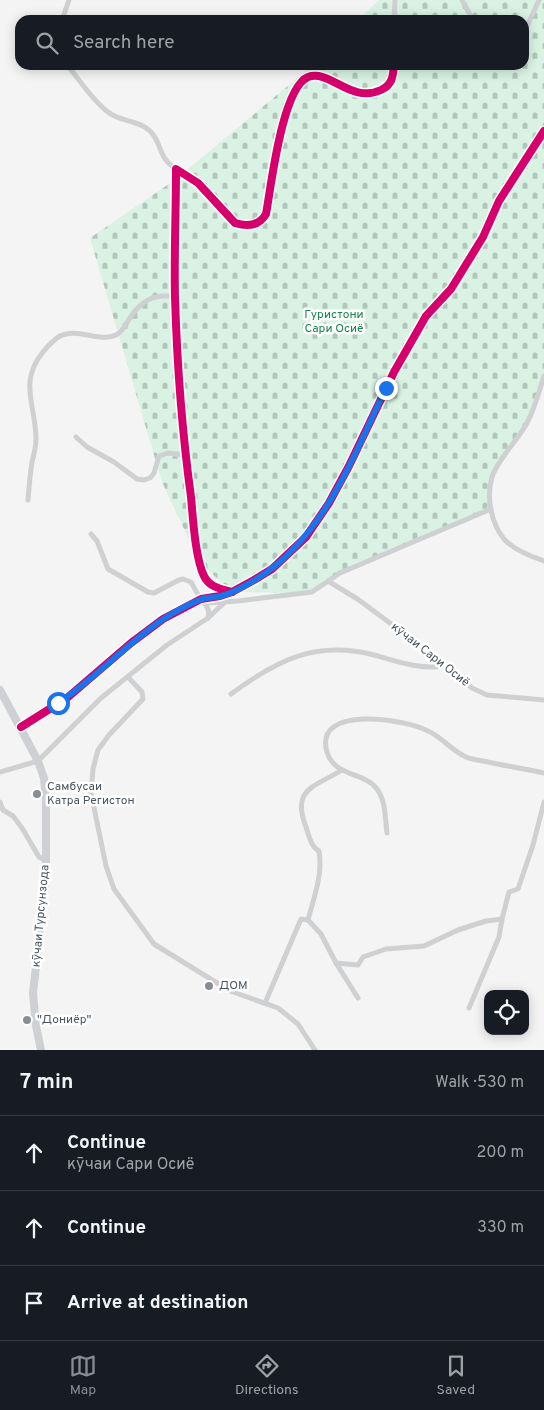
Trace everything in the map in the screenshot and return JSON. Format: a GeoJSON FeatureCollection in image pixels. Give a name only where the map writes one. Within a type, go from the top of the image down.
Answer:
{"type":"FeatureCollection","features":[{"type":"Feature","properties":{"kind":"main road","name":"кӯчаи Турсунзода"},"geometry":{"type":"LineString","coordinates":[[0,690],[21,727],[38,761],[44,778],[46,801],[46,877],[33,992],[36,1026],[41,1050]]}},
{"type":"Feature","properties":{"kind":"street"},"geometry":{"type":"LineString","coordinates":[[64,15],[70,0]]}},
{"type":"Feature","properties":{"kind":"street"},"geometry":{"type":"LineString","coordinates":[[394,15],[395,0]]}},
{"type":"Feature","properties":{"kind":"street"},"geometry":{"type":"LineString","coordinates":[[462,0],[470,15]]}},
{"type":"Feature","properties":{"kind":"street"},"geometry":{"type":"LineString","coordinates":[[529,22],[539,0]]}},
{"type":"Feature","properties":{"kind":"street"},"geometry":{"type":"LineString","coordinates":[[71,70],[108,113],[149,130],[154,135],[162,156],[167,163],[198,183],[235,223],[243,226],[253,225],[262,221],[266,214],[280,133],[297,87],[303,81],[313,76],[322,77],[354,92],[369,94],[388,86],[392,82],[393,70]]}},
{"type":"Feature","properties":{"kind":"street"},"geometry":{"type":"LineString","coordinates":[[21,727],[66,698],[131,642],[155,625],[204,601],[232,592],[272,569],[287,556],[310,530],[349,466],[394,372],[426,316],[452,289],[483,236],[499,201],[544,131]]}},
{"type":"Feature","properties":{"kind":"street"},"geometry":{"type":"LineString","coordinates":[[176,169],[175,297],[185,454],[200,563],[204,577],[215,587],[232,592]]}},
{"type":"Feature","properties":{"kind":"street"},"geometry":{"type":"LineString","coordinates":[[28,500],[36,438],[29,384],[31,370],[36,360],[60,336],[77,333],[103,337],[116,335],[121,332],[140,304],[165,295],[175,297]]}},
{"type":"Feature","properties":{"kind":"street"},"geometry":{"type":"LineString","coordinates":[[544,376],[527,424],[492,476],[489,500],[494,520],[504,539],[519,549],[544,561]]}},
{"type":"Feature","properties":{"kind":"street"},"geometry":{"type":"LineString","coordinates":[[76,437],[86,447],[114,462],[137,479],[144,480],[150,478],[154,473],[159,456],[163,454],[185,454]]}},
{"type":"Feature","properties":{"kind":"street"},"geometry":{"type":"LineString","coordinates":[[204,601],[225,602],[312,592],[340,573],[491,509]]}},
{"type":"Feature","properties":{"kind":"street"},"geometry":{"type":"LineString","coordinates":[[91,534],[97,541],[105,565],[112,573],[150,593],[154,593],[179,580],[187,580],[191,582],[204,601],[209,614],[208,618]]}},
{"type":"Feature","properties":{"kind":"street","name":"кӯчаи Сари Осиё"},"geometry":{"type":"LineString","coordinates":[[328,581],[359,600],[472,688],[487,695],[544,700]]}},
{"type":"Feature","properties":{"kind":"street"},"geometry":{"type":"LineString","coordinates":[[0,772],[38,761],[101,698],[167,645],[208,618],[225,602]]}},
{"type":"Feature","properties":{"kind":"street"},"geometry":{"type":"LineString","coordinates":[[231,694],[258,674],[284,661],[305,654],[339,649],[417,666],[434,668],[446,666]]}},
{"type":"Feature","properties":{"kind":"street"},"geometry":{"type":"LineString","coordinates":[[128,676],[142,692],[143,698],[98,750],[92,769],[91,793],[106,866],[114,889],[154,944],[230,991],[278,1008],[298,1024],[315,1050]]}},
{"type":"Feature","properties":{"kind":"street"},"geometry":{"type":"LineString","coordinates":[[387,833],[383,802],[377,788],[365,780],[348,774],[328,757],[325,746],[328,734],[334,726],[341,722],[369,719],[402,722],[427,730],[440,737],[466,757],[544,773]]}},
{"type":"Feature","properties":{"kind":"street"},"geometry":{"type":"LineString","coordinates":[[308,920],[318,884],[321,860],[319,851],[315,849],[301,815],[300,805],[304,795],[310,788],[342,770]]}},
{"type":"Feature","properties":{"kind":"street"},"geometry":{"type":"LineString","coordinates":[[0,802],[3,810],[13,816],[22,828],[39,857],[46,860]]}},
{"type":"Feature","properties":{"kind":"street"},"geometry":{"type":"LineString","coordinates":[[469,1008],[499,937],[509,892],[518,890],[533,845],[544,802]]}},
{"type":"Feature","properties":{"kind":"street"},"geometry":{"type":"LineString","coordinates":[[264,1003],[301,919],[308,920],[321,934],[336,963],[358,998]]}},
{"type":"Feature","properties":{"kind":"street"},"geometry":{"type":"LineString","coordinates":[[336,963],[358,965],[363,957],[386,949],[424,946],[458,930],[502,919]]}},
{"type":"Feature","properties":{"kind":"green space","name":"Гуристони Сари Осиё"},"geometry":{"type":"Polygon","coordinates":[[[379,0],[544,0],[544,374],[527,424],[492,476],[491,509],[340,573],[307,593],[232,592],[200,563],[162,482],[90,238],[176,179],[307,70],[529,70],[529,15],[363,15],[379,0]]]}},
{"type":"Feature","properties":{"kind":"cycle path"},"geometry":{"type":"LineString","coordinates":[[232,592],[216,587],[206,580],[198,559],[195,537],[177,347],[175,281],[176,169],[198,183],[235,223],[244,225],[257,223],[266,214],[279,140],[291,99],[299,85],[308,77],[316,76],[360,93],[370,93],[388,86],[393,70]]}},
{"type":"Feature","properties":{"kind":"cycle path"},"geometry":{"type":"LineString","coordinates":[[21,727],[67,698],[131,643],[163,619],[201,599],[232,592],[254,580],[272,569],[306,537],[329,503],[394,372],[426,316],[451,289],[483,237],[499,201],[544,131]]}},
{"type":"Feature","properties":{"kind":"place","name":"Самбусаи Катра Регистон"},"geometry":{"type":"Point","coordinates":[37,794]}},
{"type":"Feature","properties":{"kind":"place","name":"ДОМ"},"geometry":{"type":"Point","coordinates":[209,986]}},
{"type":"Feature","properties":{"kind":"place","name":"\"Дониёр\""},"geometry":{"type":"Point","coordinates":[27,1020]}},
{"type":"Feature","properties":{"kind":"route"},"geometry":{"type":"LineString","coordinates":[[58,703],[131,642],[163,619],[201,599],[232,592],[272,569],[287,556],[306,537],[328,503],[349,466],[386,388]]}}]}
